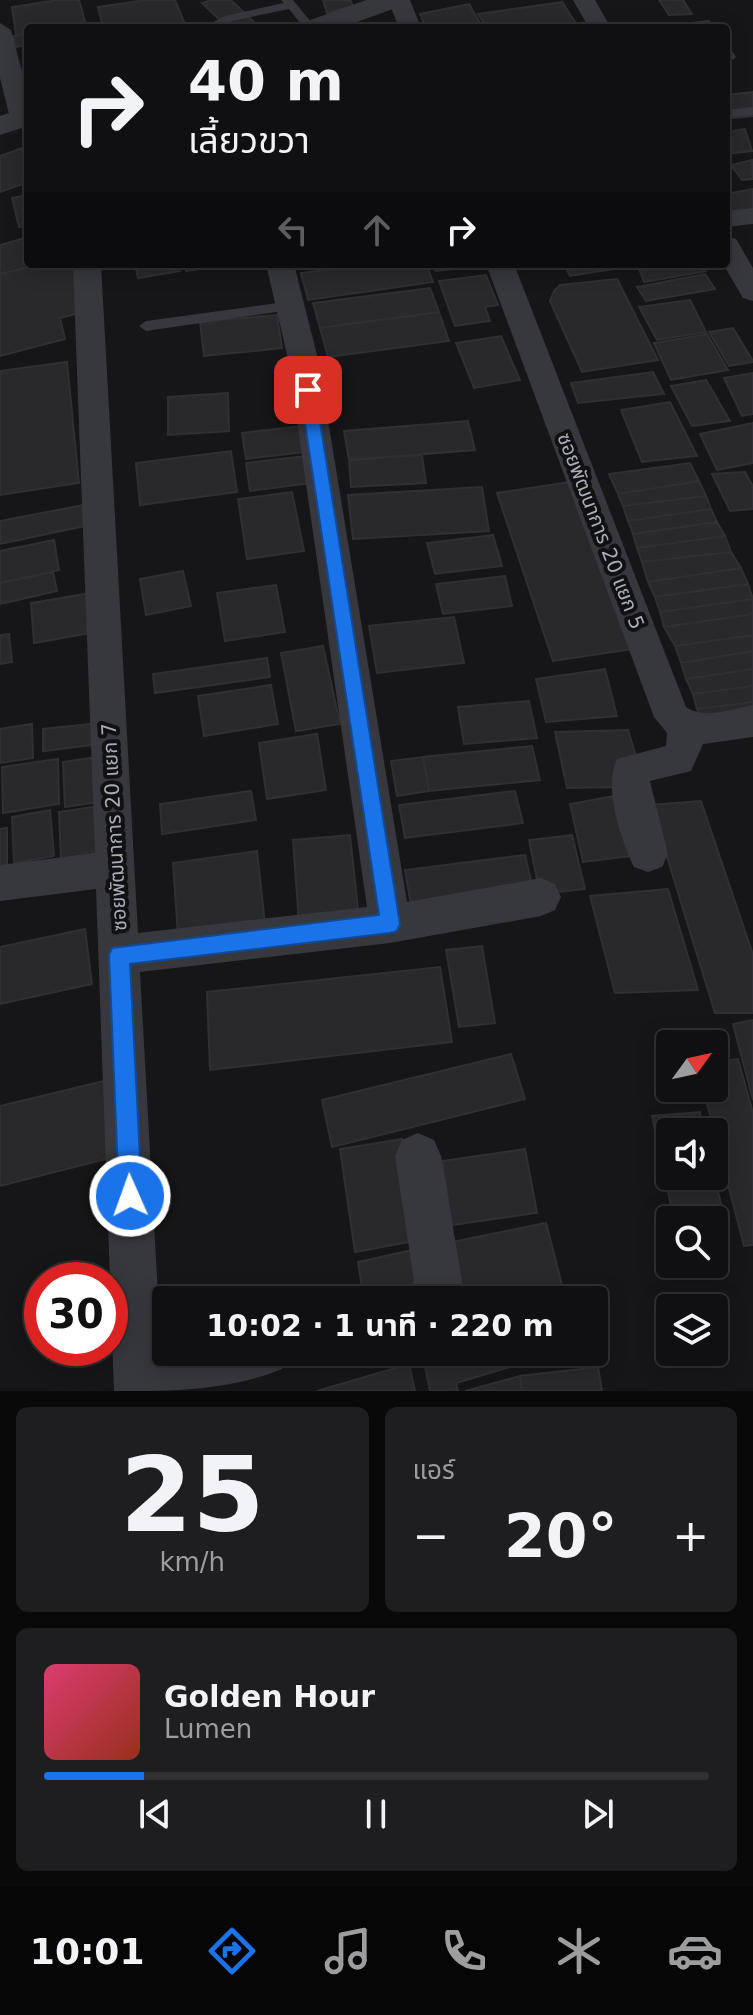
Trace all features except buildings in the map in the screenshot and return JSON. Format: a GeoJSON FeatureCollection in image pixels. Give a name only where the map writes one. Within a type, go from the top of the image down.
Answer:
{"type":"FeatureCollection","features":[{"type":"Feature","properties":{"kind":"street"},"geometry":{"type":"LineString","coordinates":[[323,24],[391,0]]}},
{"type":"Feature","properties":{"kind":"street"},"geometry":{"type":"LineString","coordinates":[[399,0],[408,24]]}},
{"type":"Feature","properties":{"kind":"street"},"geometry":{"type":"LineString","coordinates":[[584,0],[598,24]]}},
{"type":"Feature","properties":{"kind":"street"},"geometry":{"type":"LineString","coordinates":[[0,30],[17,120]]}},
{"type":"Feature","properties":{"kind":"street"},"geometry":{"type":"LineString","coordinates":[[730,219],[753,216]]}},
{"type":"Feature","properties":{"kind":"street"},"geometry":{"type":"LineString","coordinates":[[730,252],[753,292]]}},
{"type":"Feature","properties":{"kind":"street","name":"ซอยพัฒนาการ 20 แยก 7"},"geometry":{"type":"LineString","coordinates":[[87,268],[139,1384]]}},
{"type":"Feature","properties":{"kind":"street"},"geometry":{"type":"LineString","coordinates":[[284,268],[390,924]]}},
{"type":"Feature","properties":{"kind":"street","name":"ซอยพัฒนาการ 20 แยก 5"},"geometry":{"type":"LineString","coordinates":[[502,268],[672,717],[685,729]]}},
{"type":"Feature","properties":{"kind":"street"},"geometry":{"type":"LineString","coordinates":[[648,854],[632,794],[630,771],[683,756],[687,750],[685,729],[753,721]]}},
{"type":"Feature","properties":{"kind":"street"},"geometry":{"type":"LineString","coordinates":[[0,883],[115,868]]}},
{"type":"Feature","properties":{"kind":"street"},"geometry":{"type":"LineString","coordinates":[[119,955],[390,924],[541,897]]}},
{"type":"Feature","properties":{"kind":"street"},"geometry":{"type":"LineString","coordinates":[[418,1156],[438,1281],[436,1286]]}},
{"type":"Feature","properties":{"kind":"street"},"geometry":{"type":"LineString","coordinates":[[139,1384],[210,1366]]}},
{"type":"Feature","properties":{"kind":"lane"},"geometry":{"type":"LineString","coordinates":[[216,24],[290,3],[308,24]]}},
{"type":"Feature","properties":{"kind":"lane"},"geometry":{"type":"LineString","coordinates":[[730,114],[753,111]]}},
{"type":"Feature","properties":{"kind":"lane"},"geometry":{"type":"LineString","coordinates":[[146,326],[292,306]]}},
{"type":"Feature","properties":{"kind":"route"},"geometry":{"type":"LineString","coordinates":[[130,1196],[119,955],[390,924],[308,390]]}}]}
